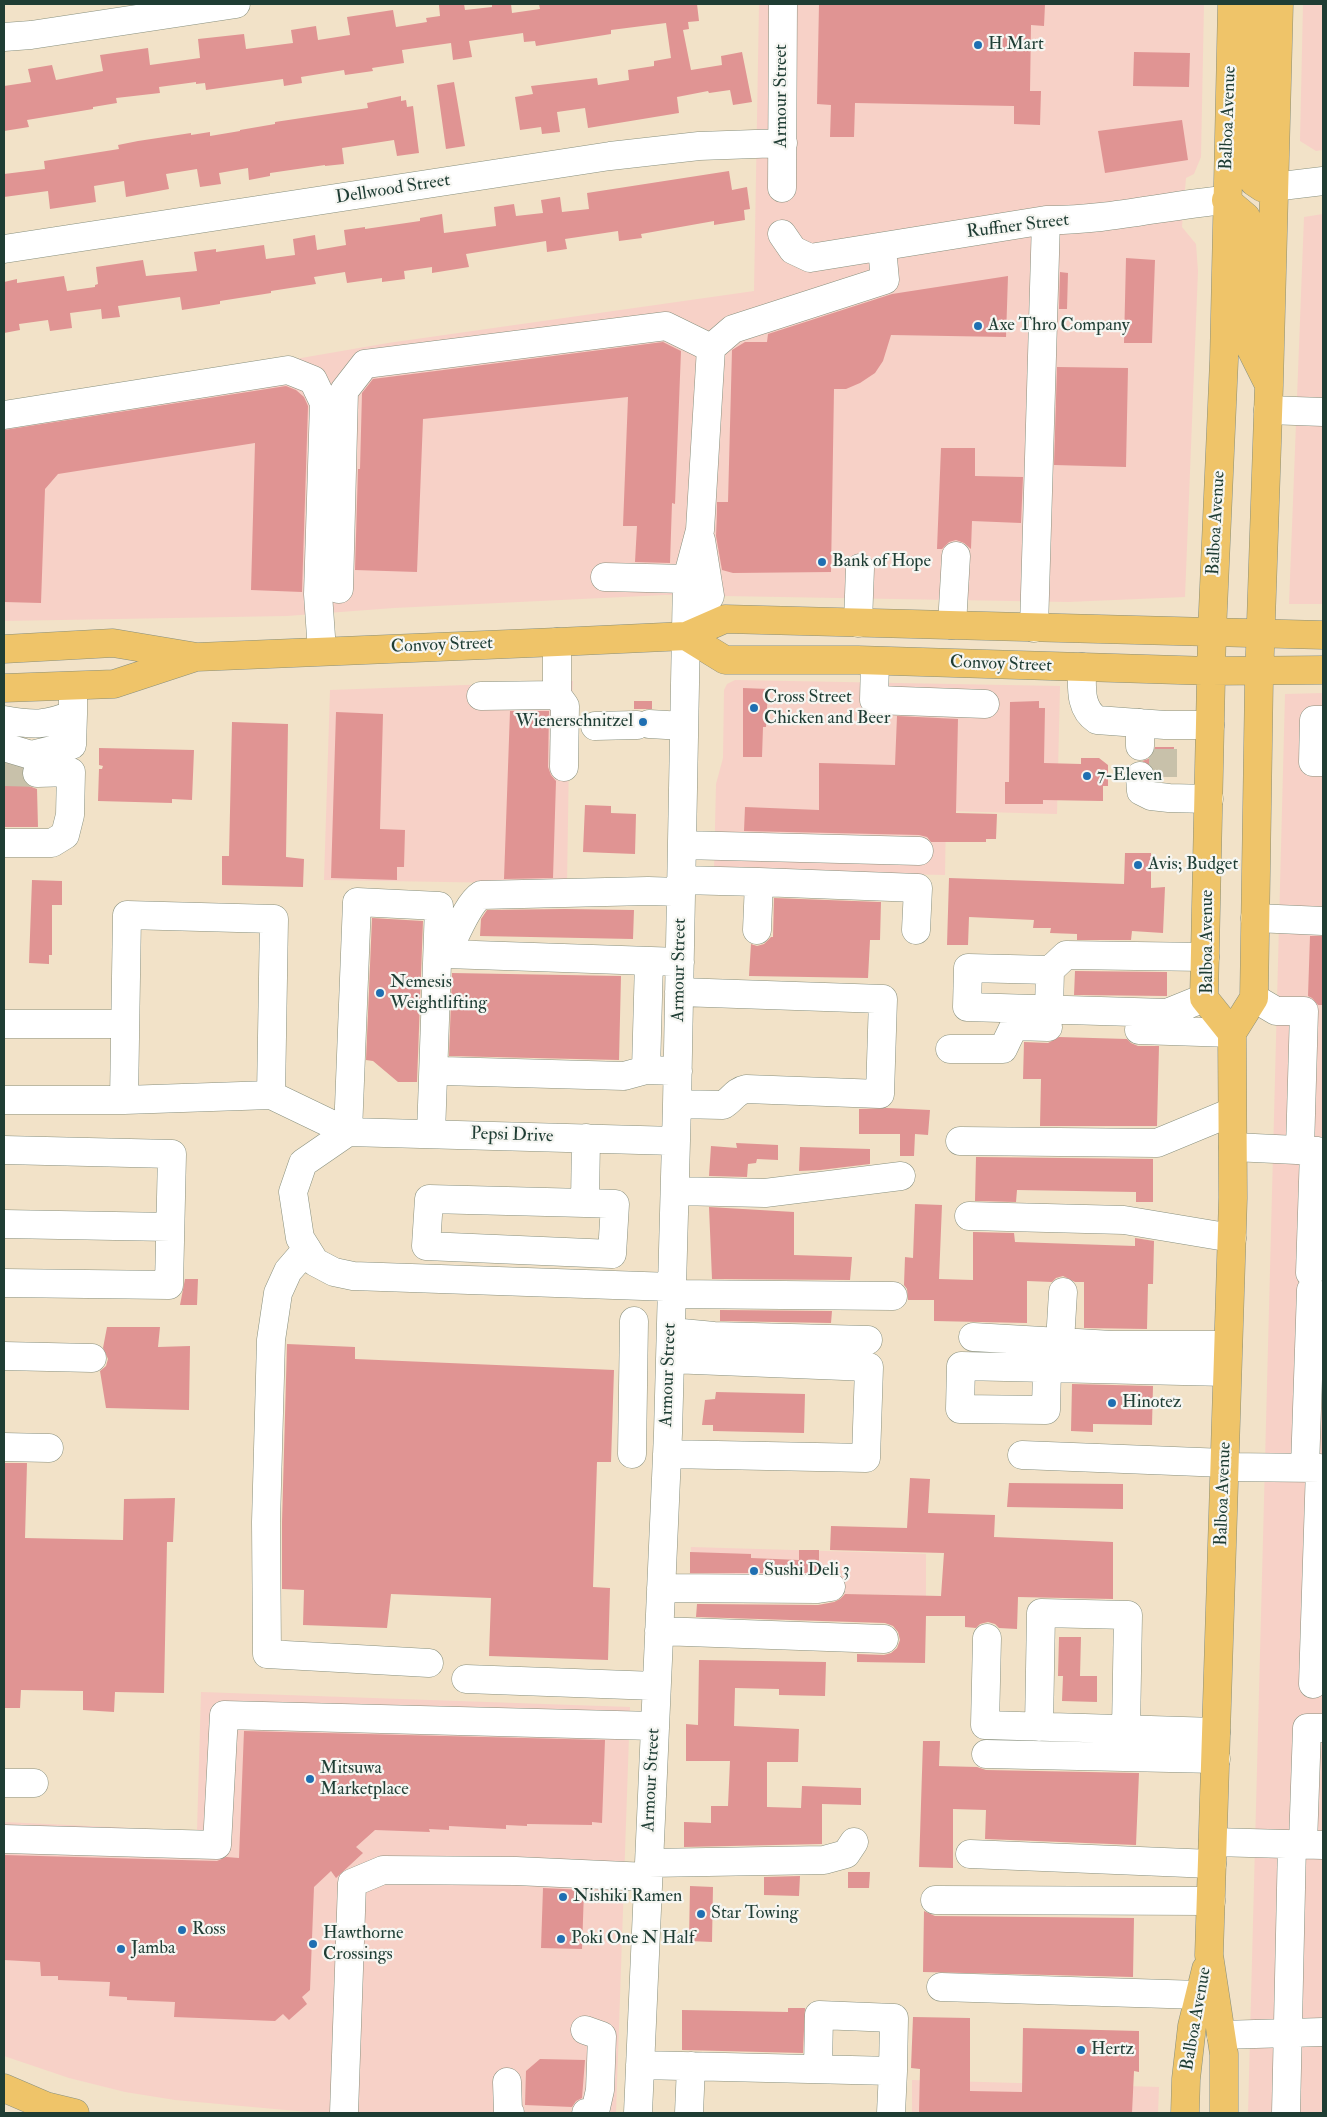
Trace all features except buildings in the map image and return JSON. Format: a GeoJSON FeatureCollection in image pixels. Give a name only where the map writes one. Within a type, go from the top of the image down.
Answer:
{"type":"FeatureCollection","features":[{"type":"Feature","properties":{"kind":"main road","name":"Balboa Avenue"},"geometry":{"type":"LineString","coordinates":[[1185,2113],[1190,2043],[1209,1955],[1232,1238],[1232,1033],[1204,998],[1212,632],[1224,360],[1226,200],[1232,4]]}},
{"type":"Feature","properties":{"kind":"main road"},"geometry":{"type":"LineString","coordinates":[[1251,4],[1249,164],[1254,182],[1263,188],[1273,187]]}},
{"type":"Feature","properties":{"kind":"main road"},"geometry":{"type":"LineString","coordinates":[[1232,1033],[1254,998],[1259,672],[1269,398],[1279,4]]}},
{"type":"Feature","properties":{"kind":"main road"},"geometry":{"type":"LineString","coordinates":[[1226,200],[1246,216],[1248,234],[1249,345],[1269,398]]}},
{"type":"Feature","properties":{"kind":"main road","name":"Convoy Street"},"geometry":{"type":"LineString","coordinates":[[4,649],[113,643],[197,657],[558,642],[686,636],[725,619],[1212,632],[1260,635],[1323,635]]}},
{"type":"Feature","properties":{"kind":"main road","name":"Convoy Street"},"geometry":{"type":"LineString","coordinates":[[686,636],[725,660],[875,661],[1259,672],[1323,670]]}},
{"type":"Feature","properties":{"kind":"main road","name":"Convoy Street"},"geometry":{"type":"LineString","coordinates":[[4,688],[114,684],[197,657]]}},
{"type":"Feature","properties":{"kind":"main road","name":"Balboa Avenue"},"geometry":{"type":"LineString","coordinates":[[1209,1955],[1224,2054],[1224,2113]]}},
{"type":"Feature","properties":{"kind":"main road"},"geometry":{"type":"LineString","coordinates":[[4,2088],[46,2106],[75,2113]]}},
{"type":"Feature","properties":{"kind":"street"},"geometry":{"type":"LineString","coordinates":[[4,37],[30,35],[236,4]]}},
{"type":"Feature","properties":{"kind":"street","name":"Armour Street"},"geometry":{"type":"LineString","coordinates":[[782,188],[783,4]]}},
{"type":"Feature","properties":{"kind":"street","name":"Dellwood Street"},"geometry":{"type":"LineString","coordinates":[[4,248],[610,156],[699,146],[783,143]]}},
{"type":"Feature","properties":{"kind":"street"},"geometry":{"type":"LineString","coordinates":[[1273,187],[1323,181]]}},
{"type":"Feature","properties":{"kind":"street","name":"Ruffner Street"},"geometry":{"type":"LineString","coordinates":[[782,234],[793,250],[810,258],[882,248],[1046,220],[1070,221],[1226,200]]}},
{"type":"Feature","properties":{"kind":"street"},"geometry":{"type":"LineString","coordinates":[[1034,628],[1046,220]]}},
{"type":"Feature","properties":{"kind":"street"},"geometry":{"type":"LineString","coordinates":[[686,636],[710,596],[700,530],[711,348],[733,329],[885,280],[882,248]]}},
{"type":"Feature","properties":{"kind":"street"},"geometry":{"type":"LineString","coordinates":[[339,589],[344,391],[365,364],[666,326],[711,348]]}},
{"type":"Feature","properties":{"kind":"street"},"geometry":{"type":"LineString","coordinates":[[4,415],[288,370],[313,380],[354,378]]}},
{"type":"Feature","properties":{"kind":"street"},"geometry":{"type":"LineString","coordinates":[[313,380],[324,403],[318,594],[322,651]]}},
{"type":"Feature","properties":{"kind":"street"},"geometry":{"type":"LineString","coordinates":[[1269,398],[1323,412]]}},
{"type":"Feature","properties":{"kind":"street","name":"Armour Street"},"geometry":{"type":"LineString","coordinates":[[638,2113],[667,1454],[678,1071],[687,579],[700,530]]}},
{"type":"Feature","properties":{"kind":"street"},"geometry":{"type":"LineString","coordinates":[[952,625],[956,556]]}},
{"type":"Feature","properties":{"kind":"street"},"geometry":{"type":"LineString","coordinates":[[858,623],[860,568]]}},
{"type":"Feature","properties":{"kind":"street"},"geometry":{"type":"LineString","coordinates":[[605,577],[687,579]]}},
{"type":"Feature","properties":{"kind":"street"},"geometry":{"type":"LineString","coordinates":[[558,642],[557,696],[565,706],[564,767]]}},
{"type":"Feature","properties":{"kind":"street"},"geometry":{"type":"LineString","coordinates":[[875,661],[874,700],[985,704]]}},
{"type":"Feature","properties":{"kind":"street"},"geometry":{"type":"LineString","coordinates":[[1082,667],[1082,698],[1089,714],[1097,720],[1152,735],[1210,725]]}},
{"type":"Feature","properties":{"kind":"street"},"geometry":{"type":"LineString","coordinates":[[4,747],[31,755],[72,745],[73,686]]}},
{"type":"Feature","properties":{"kind":"street"},"geometry":{"type":"LineString","coordinates":[[482,696],[557,696]]}},
{"type":"Feature","properties":{"kind":"street"},"geometry":{"type":"LineString","coordinates":[[4,720],[23,723],[54,723],[73,714]]}},
{"type":"Feature","properties":{"kind":"street"},"geometry":{"type":"LineString","coordinates":[[1323,720],[1314,720],[1313,762],[1323,762]]}},
{"type":"Feature","properties":{"kind":"street"},"geometry":{"type":"LineString","coordinates":[[595,726],[643,724],[684,726]]}},
{"type":"Feature","properties":{"kind":"street"},"geometry":{"type":"LineString","coordinates":[[4,843],[52,843],[64,835],[70,816],[71,772],[37,773]]}},
{"type":"Feature","properties":{"kind":"street"},"geometry":{"type":"LineString","coordinates":[[1155,783],[1209,799]]}},
{"type":"Feature","properties":{"kind":"street"},"geometry":{"type":"LineString","coordinates":[[4,826],[67,826]]}},
{"type":"Feature","properties":{"kind":"street"},"geometry":{"type":"LineString","coordinates":[[682,845],[919,851]]}},
{"type":"Feature","properties":{"kind":"street"},"geometry":{"type":"LineString","coordinates":[[757,930],[759,882]]}},
{"type":"Feature","properties":{"kind":"street"},"geometry":{"type":"LineString","coordinates":[[436,1134],[443,1071],[446,954],[467,909],[481,895],[648,891],[681,886],[759,882],[918,888],[916,930]]}},
{"type":"Feature","properties":{"kind":"street"},"geometry":{"type":"LineString","coordinates":[[348,1132],[358,902],[439,906],[436,1134]]}},
{"type":"Feature","properties":{"kind":"street"},"geometry":{"type":"LineString","coordinates":[[124,1100],[127,915],[274,919],[271,1095]]}},
{"type":"Feature","properties":{"kind":"street"},"geometry":{"type":"LineString","coordinates":[[1256,918],[1323,920]]}},
{"type":"Feature","properties":{"kind":"street"},"geometry":{"type":"LineString","coordinates":[[446,954],[680,962]]}},
{"type":"Feature","properties":{"kind":"street"},"geometry":{"type":"LineString","coordinates":[[1050,1010],[1050,970],[1066,954],[1205,957]]}},
{"type":"Feature","properties":{"kind":"street"},"geometry":{"type":"LineString","coordinates":[[646,1070],[649,961]]}},
{"type":"Feature","properties":{"kind":"street"},"geometry":{"type":"LineString","coordinates":[[1050,970],[968,968],[967,1007],[1167,1013],[1204,998]]}},
{"type":"Feature","properties":{"kind":"street"},"geometry":{"type":"LineString","coordinates":[[677,1104],[723,1105],[738,1090],[746,1089],[880,1094],[883,999],[679,992]]}},
{"type":"Feature","properties":{"kind":"street"},"geometry":{"type":"LineString","coordinates":[[1254,998],[1276,1011],[1304,1011],[1312,1151],[1310,1281],[1320,1604],[1313,1684]]}},
{"type":"Feature","properties":{"kind":"street"},"geometry":{"type":"LineString","coordinates":[[4,1024],[125,1024]]}},
{"type":"Feature","properties":{"kind":"street"},"geometry":{"type":"LineString","coordinates":[[950,1049],[1003,1049],[1014,1026],[1232,1033]]}},
{"type":"Feature","properties":{"kind":"street"},"geometry":{"type":"LineString","coordinates":[[443,1071],[624,1076],[646,1070],[678,1071]]}},
{"type":"Feature","properties":{"kind":"street"},"geometry":{"type":"LineString","coordinates":[[4,1100],[124,1100],[271,1095],[348,1132]]}},
{"type":"Feature","properties":{"kind":"street"},"geometry":{"type":"LineString","coordinates":[[960,1141],[1157,1143],[1232,1112]]}},
{"type":"Feature","properties":{"kind":"street"},"geometry":{"type":"LineString","coordinates":[[348,1132],[302,1163],[293,1192],[300,1238],[315,1262],[334,1272],[353,1276],[636,1285],[672,1290],[893,1296]]}},
{"type":"Feature","properties":{"kind":"street","name":"Pepsi Drive"},"geometry":{"type":"LineString","coordinates":[[348,1132],[676,1141]]}},
{"type":"Feature","properties":{"kind":"street"},"geometry":{"type":"LineString","coordinates":[[586,1138],[586,1203]]}},
{"type":"Feature","properties":{"kind":"street"},"geometry":{"type":"LineString","coordinates":[[1232,1147],[1312,1151]]}},
{"type":"Feature","properties":{"kind":"street"},"geometry":{"type":"LineString","coordinates":[[4,1150],[172,1154],[169,1285],[4,1283]]}},
{"type":"Feature","properties":{"kind":"street"},"geometry":{"type":"LineString","coordinates":[[675,1191],[766,1193],[901,1176]]}},
{"type":"Feature","properties":{"kind":"street"},"geometry":{"type":"LineString","coordinates":[[429,1199],[586,1203],[615,1204],[612,1254],[426,1246],[429,1199]]}},
{"type":"Feature","properties":{"kind":"street"},"geometry":{"type":"LineString","coordinates":[[969,1216],[1124,1220],[1232,1238]]}},
{"type":"Feature","properties":{"kind":"street"},"geometry":{"type":"LineString","coordinates":[[4,1224],[170,1227]]}},
{"type":"Feature","properties":{"kind":"street"},"geometry":{"type":"LineString","coordinates":[[307,1249],[288,1271],[278,1293],[271,1340],[266,1522],[267,1654],[429,1663]]}},
{"type":"Feature","properties":{"kind":"street"},"geometry":{"type":"LineString","coordinates":[[632,1454],[636,1285]]}},
{"type":"Feature","properties":{"kind":"street"},"geometry":{"type":"LineString","coordinates":[[1060,1342],[1063,1292]]}},
{"type":"Feature","properties":{"kind":"street"},"geometry":{"type":"LineString","coordinates":[[634,1321],[714,1336],[868,1340]]}},
{"type":"Feature","properties":{"kind":"street"},"geometry":{"type":"LineString","coordinates":[[973,1337],[1112,1345],[1228,1345]]}},
{"type":"Feature","properties":{"kind":"street"},"geometry":{"type":"LineString","coordinates":[[4,1356],[92,1358]]}},
{"type":"Feature","properties":{"kind":"street"},"geometry":{"type":"LineString","coordinates":[[667,1454],[866,1458],[869,1368],[670,1359]]}},
{"type":"Feature","properties":{"kind":"street"},"geometry":{"type":"LineString","coordinates":[[1047,1368],[1227,1372]]}},
{"type":"Feature","properties":{"kind":"street"},"geometry":{"type":"LineString","coordinates":[[4,1447],[49,1448]]}},
{"type":"Feature","properties":{"kind":"street"},"geometry":{"type":"LineString","coordinates":[[1022,1455],[1316,1468]]}},
{"type":"Feature","properties":{"kind":"street"},"geometry":{"type":"LineString","coordinates":[[661,1588],[818,1589],[831,1587]]}},
{"type":"Feature","properties":{"kind":"street"},"geometry":{"type":"LineString","coordinates":[[1039,1727],[1041,1613],[1128,1614],[1126,1730]]}},
{"type":"Feature","properties":{"kind":"street"},"geometry":{"type":"LineString","coordinates":[[659,1631],[884,1639]]}},
{"type":"Feature","properties":{"kind":"street"},"geometry":{"type":"LineString","coordinates":[[987,1638],[985,1725],[1216,1732]]}},
{"type":"Feature","properties":{"kind":"street"},"geometry":{"type":"LineString","coordinates":[[466,1679],[656,1686]]}},
{"type":"Feature","properties":{"kind":"street"},"geometry":{"type":"LineString","coordinates":[[4,1839],[216,1845],[224,1715],[655,1726]]}},
{"type":"Feature","properties":{"kind":"street"},"geometry":{"type":"LineString","coordinates":[[1286,2113],[1288,2032],[1306,1844],[1307,1728],[1323,1728]]}},
{"type":"Feature","properties":{"kind":"street"},"geometry":{"type":"LineString","coordinates":[[986,1754],[1216,1760]]}},
{"type":"Feature","properties":{"kind":"street"},"geometry":{"type":"LineString","coordinates":[[4,1783],[34,1783]]}},
{"type":"Feature","properties":{"kind":"street"},"geometry":{"type":"LineString","coordinates":[[344,2113],[352,1883],[382,1870],[648,1870],[824,1860],[846,1854],[854,1842]]}},
{"type":"Feature","properties":{"kind":"street"},"geometry":{"type":"LineString","coordinates":[[970,1854],[1213,1853],[1306,1844]]}},
{"type":"Feature","properties":{"kind":"street"},"geometry":{"type":"LineString","coordinates":[[935,1900],[1211,1901]]}},
{"type":"Feature","properties":{"kind":"street"},"geometry":{"type":"LineString","coordinates":[[941,1987],[1200,1995]]}},
{"type":"Feature","properties":{"kind":"street"},"geometry":{"type":"LineString","coordinates":[[818,2069],[819,2015],[894,2018],[891,2113]]}},
{"type":"Feature","properties":{"kind":"street"},"geometry":{"type":"LineString","coordinates":[[585,2030],[602,2036],[600,2090],[595,2112],[586,2113]]}},
{"type":"Feature","properties":{"kind":"street"},"geometry":{"type":"LineString","coordinates":[[1221,2035],[1323,2032]]}},
{"type":"Feature","properties":{"kind":"street"},"geometry":{"type":"LineString","coordinates":[[640,2065],[892,2071]]}},
{"type":"Feature","properties":{"kind":"street"},"geometry":{"type":"LineString","coordinates":[[689,2113],[691,2066]]}},
{"type":"Feature","properties":{"kind":"street"},"geometry":{"type":"LineString","coordinates":[[508,2082],[508,2111],[510,2113]]}},
{"type":"Feature","properties":{"kind":"shaded area"},"geometry":{"type":"Polygon","coordinates":[[[759,4],[1204,4],[1201,157],[1194,174],[1186,178],[1182,227],[1196,244],[1198,271],[1185,597],[1068,602],[665,595],[394,608],[287,616],[4,621],[4,404],[220,372],[388,343],[754,291],[759,4]]]}},
{"type":"Feature","properties":{"kind":"shaded area"},"geometry":{"type":"Polygon","coordinates":[[[1303,4],[1323,4],[1323,150],[1316,151],[1300,141],[1303,4]]]}},
{"type":"Feature","properties":{"kind":"shaded area"},"geometry":{"type":"Polygon","coordinates":[[[1323,214],[1323,604],[1289,604],[1304,217],[1323,214]]]}},
{"type":"Feature","properties":{"kind":"shaded area"},"geometry":{"type":"Polygon","coordinates":[[[735,680],[1060,686],[1057,814],[946,811],[945,875],[714,870],[716,784],[723,758],[724,690],[727,684],[735,680]]]}},
{"type":"Feature","properties":{"kind":"shaded area"},"geometry":{"type":"Polygon","coordinates":[[[573,681],[569,756],[567,884],[324,880],[330,690],[573,681]]]}},
{"type":"Feature","properties":{"kind":"shaded area"},"geometry":{"type":"Polygon","coordinates":[[[1323,693],[1323,2113],[1248,2113],[1285,694],[1323,693]]]}},
{"type":"Feature","properties":{"kind":"shaded area"},"geometry":{"type":"Polygon","coordinates":[[[691,1547],[926,1554],[926,1596],[689,1590],[691,1547]]]}},
{"type":"Feature","properties":{"kind":"shaded area","name":"Hawthorne Crossings"},"geometry":{"type":"Polygon","coordinates":[[[201,1692],[630,1707],[616,2113],[319,2113],[175,2100],[125,2092],[69,2078],[4,2056],[4,1822],[197,1831],[201,1692]]]}},
{"type":"Feature","properties":{"kind":"shaded area"},"geometry":{"type":"Polygon","coordinates":[[[912,2080],[1159,2087],[1158,2113],[912,2113],[912,2080]]]}},
{"type":"Feature","properties":{"kind":"tunnel"},"geometry":{"type":"LineString","coordinates":[[1163,747],[1163,777]]}},
{"type":"Feature","properties":{"kind":"tunnel"},"geometry":{"type":"LineString","coordinates":[[4,772],[37,773]]}},
{"type":"Feature","properties":{"kind":"place","name":"H Mart"},"geometry":{"type":"Point","coordinates":[978,45]}},
{"type":"Feature","properties":{"kind":"place","name":"Axe Thro Company"},"geometry":{"type":"Point","coordinates":[978,326]}},
{"type":"Feature","properties":{"kind":"place","name":"Bank of Hope"},"geometry":{"type":"Point","coordinates":[822,562]}},
{"type":"Feature","properties":{"kind":"place","name":"Cross Street Chicken and Beer"},"geometry":{"type":"Point","coordinates":[754,708]}},
{"type":"Feature","properties":{"kind":"place","name":"Wienerschnitzel"},"geometry":{"type":"Point","coordinates":[643,722]}},
{"type":"Feature","properties":{"kind":"place","name":"7-Eleven"},"geometry":{"type":"Point","coordinates":[1087,776]}},
{"type":"Feature","properties":{"kind":"place","name":"Avis; Budget"},"geometry":{"type":"Point","coordinates":[1138,865]}},
{"type":"Feature","properties":{"kind":"place","name":"Nemesis Weightlifting"},"geometry":{"type":"Point","coordinates":[380,993]}},
{"type":"Feature","properties":{"kind":"place","name":"Hinotez"},"geometry":{"type":"Point","coordinates":[1112,1403]}},
{"type":"Feature","properties":{"kind":"place","name":"Sushi Deli 3"},"geometry":{"type":"Point","coordinates":[754,1571]}},
{"type":"Feature","properties":{"kind":"place","name":"Mitsuwa Marketplace"},"geometry":{"type":"Point","coordinates":[310,1779]}},
{"type":"Feature","properties":{"kind":"place","name":"Nishiki Ramen"},"geometry":{"type":"Point","coordinates":[563,1897]}},
{"type":"Feature","properties":{"kind":"place","name":"Star Towing"},"geometry":{"type":"Point","coordinates":[701,1914]}},
{"type":"Feature","properties":{"kind":"place","name":"Ross"},"geometry":{"type":"Point","coordinates":[182,1930]}},
{"type":"Feature","properties":{"kind":"place","name":"Poki One N Half"},"geometry":{"type":"Point","coordinates":[561,1939]}},
{"type":"Feature","properties":{"kind":"place","name":"Hawthorne Crossings"},"geometry":{"type":"Point","coordinates":[313,1944]}},
{"type":"Feature","properties":{"kind":"place","name":"Jamba"},"geometry":{"type":"Point","coordinates":[121,1949]}},
{"type":"Feature","properties":{"kind":"place","name":"Hertz"},"geometry":{"type":"Point","coordinates":[1081,2050]}}]}
